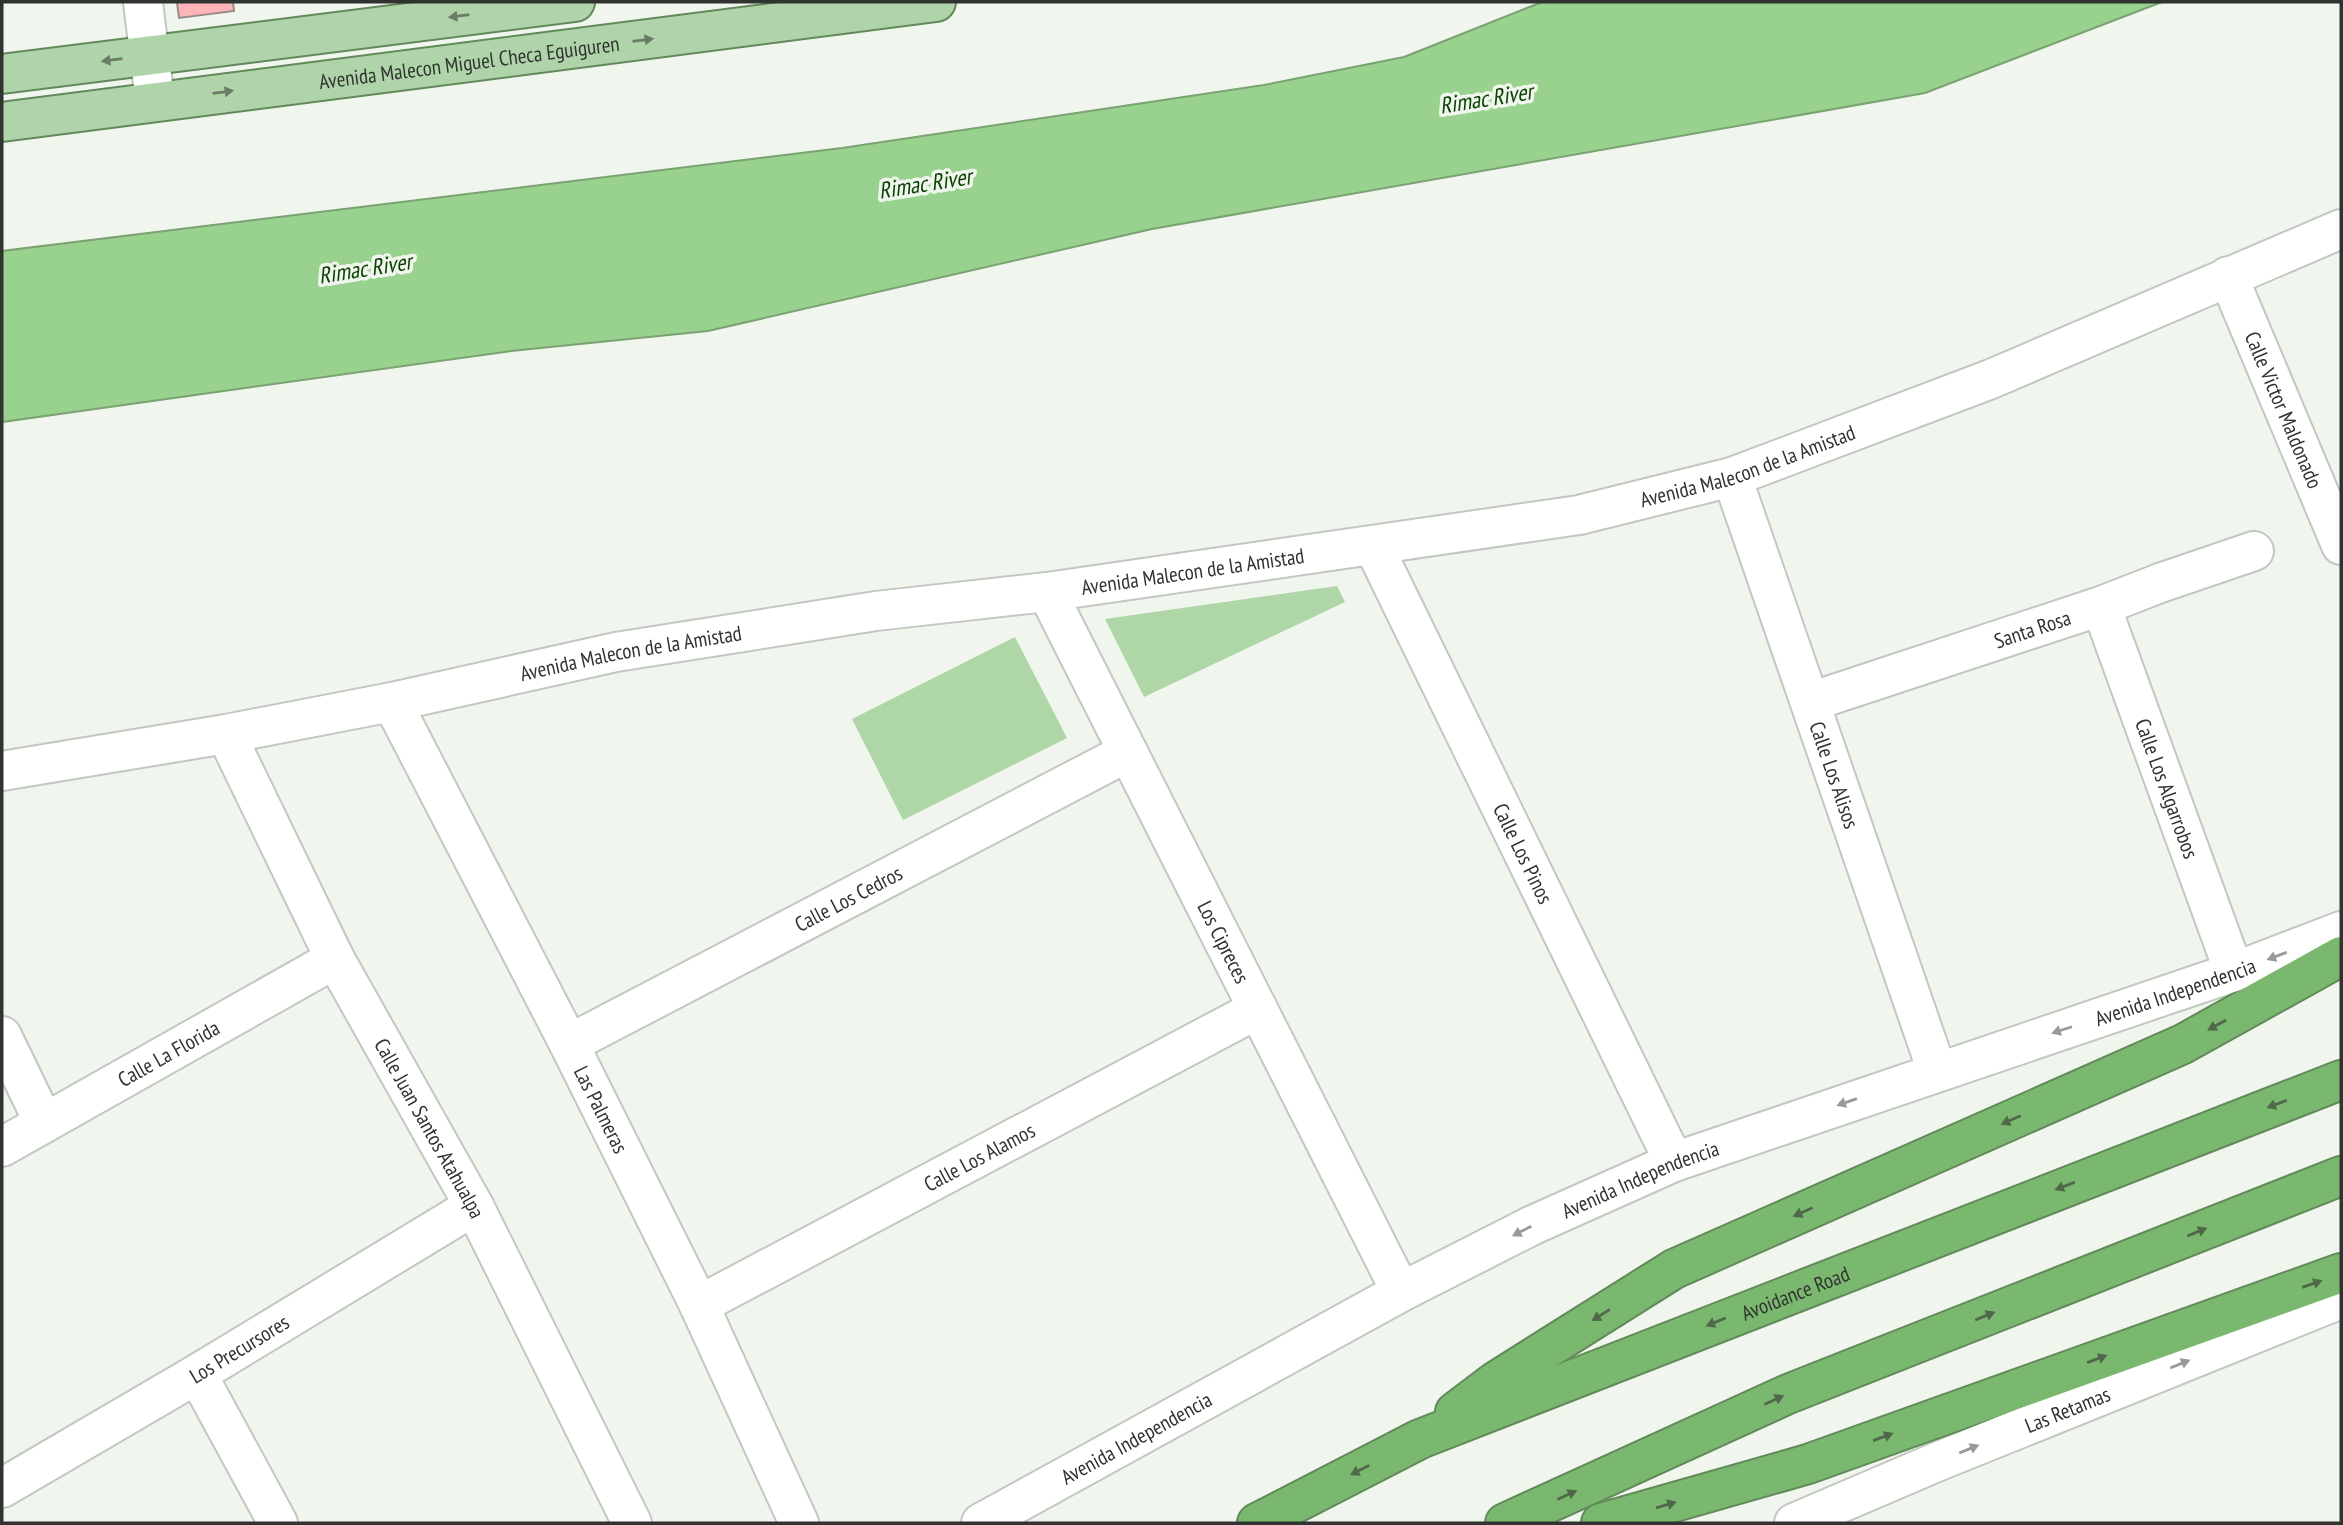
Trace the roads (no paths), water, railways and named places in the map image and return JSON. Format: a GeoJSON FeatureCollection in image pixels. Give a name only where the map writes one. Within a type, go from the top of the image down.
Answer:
{"type":"FeatureCollection","features":[{"type":"Feature","properties":{"kind":"highway"},"geometry":{"type":"LineString","coordinates":[[1420,1439],[1496,1381],[1675,1269],[2183,1044],[2341,956]]}},
{"type":"Feature","properties":{"kind":"highway","name":"Avoidance Road"},"geometry":{"type":"LineString","coordinates":[[1257,1523],[1420,1439],[2341,1080]]}},
{"type":"Feature","properties":{"kind":"highway"},"geometry":{"type":"LineString","coordinates":[[1505,1523],[1788,1394],[2341,1176]]}},
{"type":"Feature","properties":{"kind":"highway"},"geometry":{"type":"LineString","coordinates":[[1601,1523],[1808,1464],[2341,1273]]}},
{"type":"Feature","properties":{"kind":"main road"},"geometry":{"type":"LineString","coordinates":[[2,74],[575,2]]}},
{"type":"Feature","properties":{"kind":"main road","name":"Avenida Malecon Miguel Checa Eguiguren"},"geometry":{"type":"LineString","coordinates":[[2,122],[936,2]]}},
{"type":"Feature","properties":{"kind":"street"},"geometry":{"type":"LineString","coordinates":[[143,2],[155,101]]}},
{"type":"Feature","properties":{"kind":"street","name":"Avenida Malecon de la Amistad"},"geometry":{"type":"LineString","coordinates":[[2,771],[226,734],[392,702],[629,650],[876,611],[1047,593],[1579,516],[1732,477],[1991,379],[2341,229]]}},
{"type":"Feature","properties":{"kind":"street","name":"Calle Victor Maldonado"},"geometry":{"type":"LineString","coordinates":[[2228,276],[2341,545]]}},
{"type":"Feature","properties":{"kind":"street","name":"Calle Los Alisos"},"geometry":{"type":"LineString","coordinates":[[1732,477],[1937,1072]]}},
{"type":"Feature","properties":{"kind":"street","name":"Calle Los Pinos"},"geometry":{"type":"LineString","coordinates":[[1373,545],[1675,1162]]}},
{"type":"Feature","properties":{"kind":"street","name":"Santa Rosa"},"geometry":{"type":"LineString","coordinates":[[1810,702],[2101,606],[2254,551]]}},
{"type":"Feature","properties":{"kind":"street","name":"Los Cipreces"},"geometry":{"type":"LineString","coordinates":[[1047,593],[1401,1292]]}},
{"type":"Feature","properties":{"kind":"street","name":"Calle Los Algarrobos"},"geometry":{"type":"LineString","coordinates":[[2101,606],[2234,972]]}},
{"type":"Feature","properties":{"kind":"street","name":"Las Palmeras"},"geometry":{"type":"LineString","coordinates":[[392,702],[569,1044],[699,1305],[799,1523]]}},
{"type":"Feature","properties":{"kind":"street","name":"Calle Juan Santos Atahualpa"},"geometry":{"type":"LineString","coordinates":[[226,734],[335,958],[474,1206],[632,1523]]}},
{"type":"Feature","properties":{"kind":"street","name":"Calle Los Cedros"},"geometry":{"type":"LineString","coordinates":[[569,1044],[1128,752]]}},
{"type":"Feature","properties":{"kind":"street","name":"Avenida Independencia"},"geometry":{"type":"LineString","coordinates":[[981,1523],[1401,1292],[1534,1226],[1675,1162],[2234,972],[2341,931]]}},
{"type":"Feature","properties":{"kind":"street","name":"Calle La Florida"},"geometry":{"type":"LineString","coordinates":[[2,1147],[335,958]]}},
{"type":"Feature","properties":{"kind":"street","name":"Calle Los Alamos"},"geometry":{"type":"LineString","coordinates":[[699,1305],[1258,1009]]}},
{"type":"Feature","properties":{"kind":"street"},"geometry":{"type":"LineString","coordinates":[[2,1036],[44,1123]]}},
{"type":"Feature","properties":{"kind":"street","name":"Los Precursores"},"geometry":{"type":"LineString","coordinates":[[2,1488],[197,1374],[474,1206]]}},
{"type":"Feature","properties":{"kind":"street","name":"Las Retamas"},"geometry":{"type":"LineString","coordinates":[[1794,1523],[1938,1461],[2341,1299]]}},
{"type":"Feature","properties":{"kind":"street"},"geometry":{"type":"LineString","coordinates":[[197,1374],[278,1523]]}},
{"type":"Feature","properties":{"kind":"water","name":"Rimac River"},"geometry":{"type":"Polygon","coordinates":[[[1542,2],[2162,2],[1925,93],[1152,229],[708,331],[511,351],[2,422],[2,251],[842,148],[1264,85],[1404,57],[1542,2]]]}}]}
